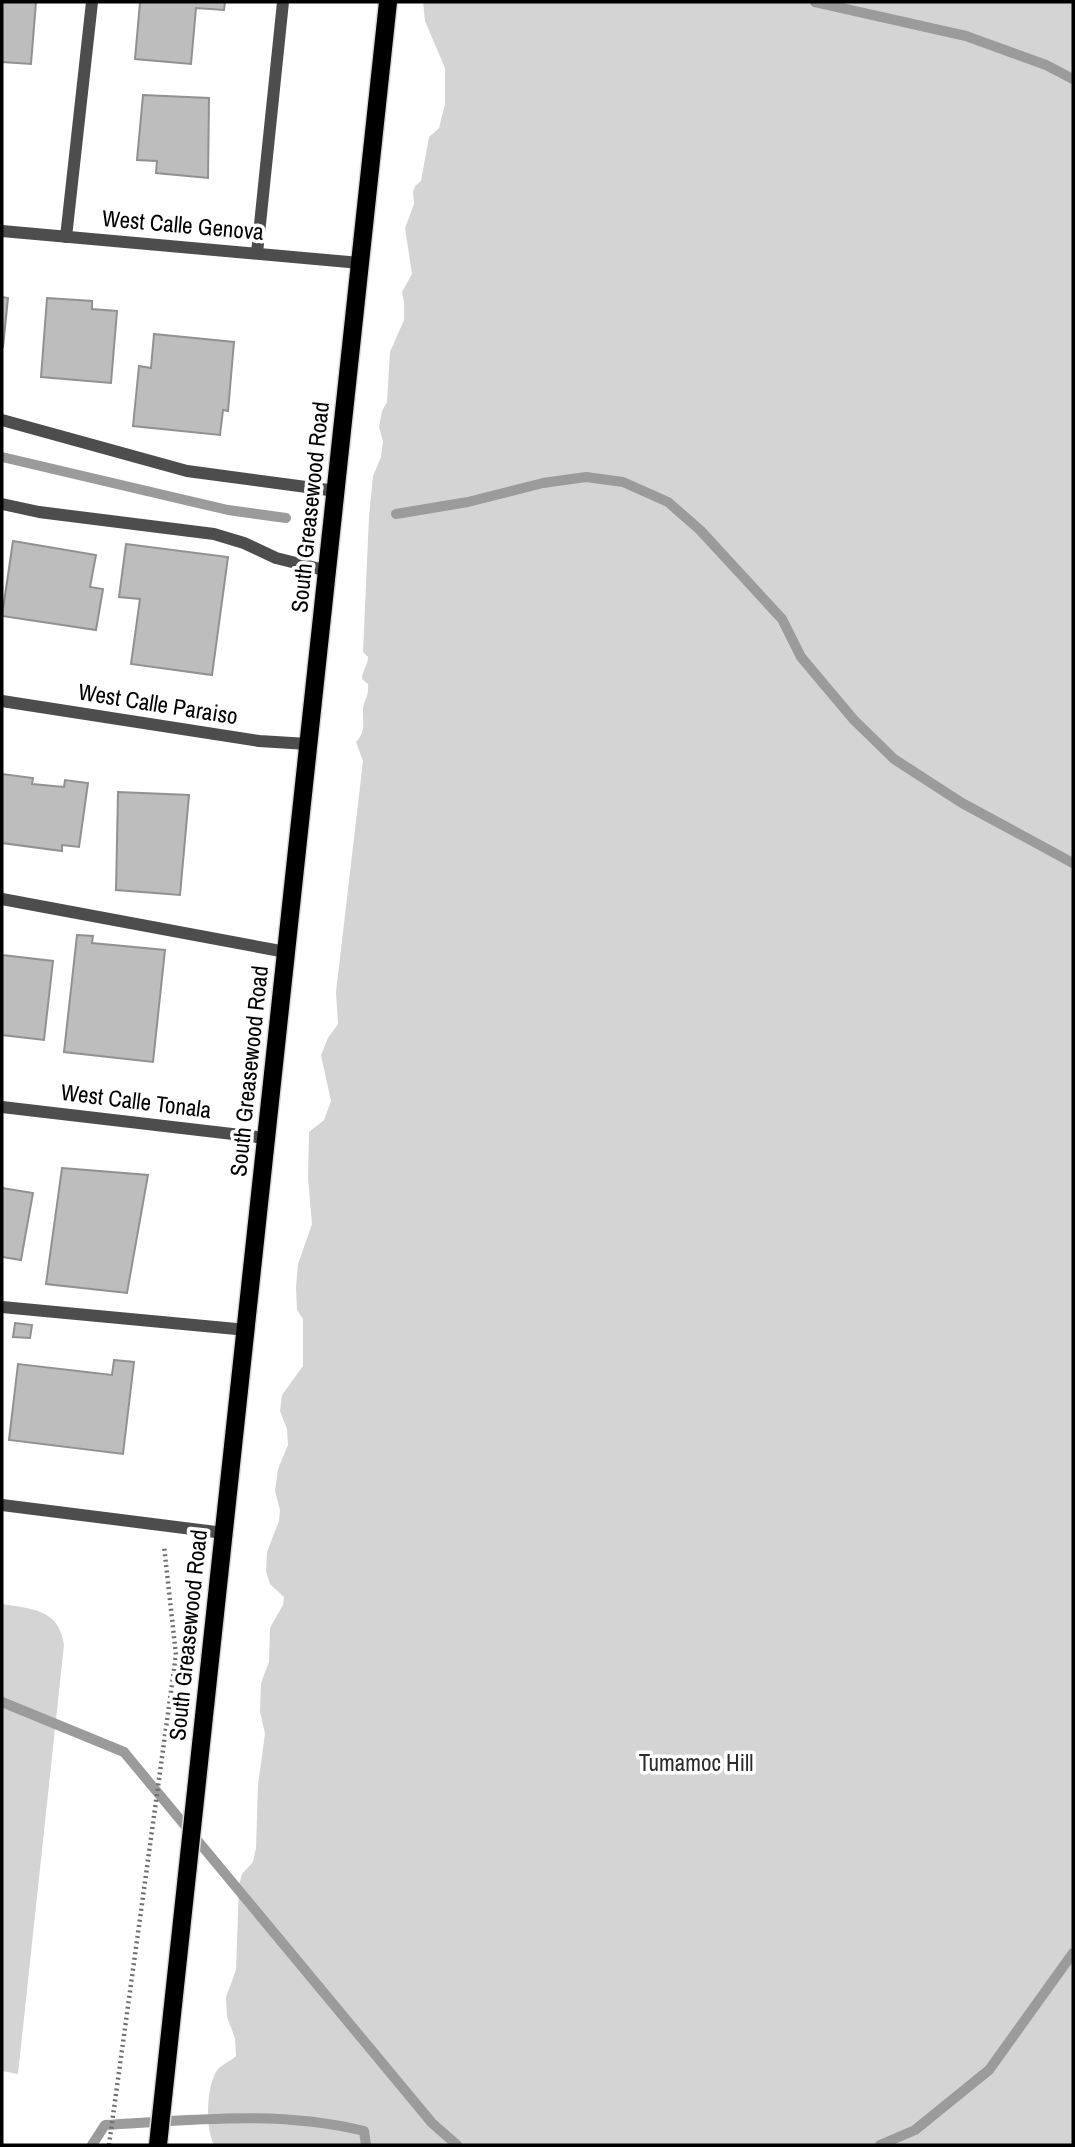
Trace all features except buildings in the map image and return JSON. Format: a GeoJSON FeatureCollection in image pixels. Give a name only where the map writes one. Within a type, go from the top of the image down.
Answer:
{"type":"FeatureCollection","features":[{"type":"Feature","properties":{"kind":"main road","name":"South Greasewood Road"},"geometry":{"type":"LineString","coordinates":[[158,2145],[388,2]]}},
{"type":"Feature","properties":{"kind":"street"},"geometry":{"type":"LineString","coordinates":[[66,237],[92,2]]}},
{"type":"Feature","properties":{"kind":"street"},"geometry":{"type":"LineString","coordinates":[[257,253],[283,2]]}},
{"type":"Feature","properties":{"kind":"street","name":"West Calle Genova"},"geometry":{"type":"LineString","coordinates":[[2,231],[360,263]]}},
{"type":"Feature","properties":{"kind":"street"},"geometry":{"type":"LineString","coordinates":[[2,420],[187,471],[336,492]]}},
{"type":"Feature","properties":{"kind":"street"},"geometry":{"type":"LineString","coordinates":[[2,504],[39,512],[214,534],[244,543],[276,558],[328,571]]}},
{"type":"Feature","properties":{"kind":"street","name":"West Calle Paraiso"},"geometry":{"type":"LineString","coordinates":[[2,702],[259,741],[308,744]]}},
{"type":"Feature","properties":{"kind":"street"},"geometry":{"type":"LineString","coordinates":[[2,899],[286,952]]}},
{"type":"Feature","properties":{"kind":"street","name":"West Calle Tonala"},"geometry":{"type":"LineString","coordinates":[[2,1107],[266,1138]]}},
{"type":"Feature","properties":{"kind":"street"},"geometry":{"type":"LineString","coordinates":[[2,1307],[247,1329]]}},
{"type":"Feature","properties":{"kind":"street"},"geometry":{"type":"LineString","coordinates":[[2,1505],[224,1533]]}},
{"type":"Feature","properties":{"kind":"path"},"geometry":{"type":"LineString","coordinates":[[109,2145],[176,1655],[161,1524]]}},
{"type":"Feature","properties":{"kind":"green space","name":"Tumamoc Hill"},"geometry":{"type":"Polygon","coordinates":[[[423,2],[1073,2],[1073,2145],[214,2145],[211,2138],[208,2107],[211,2085],[218,2069],[236,2056],[235,2038],[227,2017],[226,1997],[236,1970],[239,1885],[242,1874],[253,1862],[256,1848],[258,1785],[265,1734],[260,1711],[261,1683],[269,1662],[270,1628],[283,1605],[284,1597],[270,1584],[266,1571],[267,1552],[279,1521],[280,1510],[275,1491],[278,1469],[288,1445],[287,1429],[280,1411],[282,1395],[303,1366],[303,1319],[297,1310],[296,1287],[298,1264],[312,1224],[308,1178],[309,1132],[324,1120],[331,1101],[321,1055],[338,1024],[336,992],[363,761],[356,742],[363,730],[363,708],[368,688],[368,684],[362,679],[368,657],[363,652],[373,476],[381,457],[383,441],[379,427],[387,402],[390,352],[404,320],[402,292],[412,274],[405,228],[414,204],[415,186],[421,181],[429,137],[439,128],[445,104],[445,68],[425,21],[423,2]]]}},
{"type":"Feature","properties":{"kind":"green space"},"geometry":{"type":"Polygon","coordinates":[[[2,1604],[33,1610],[50,1618],[61,1633],[64,1645],[18,2074],[2,2071],[2,1604]]]}},
{"type":"Feature","properties":{"kind":"waterway"},"geometry":{"type":"LineString","coordinates":[[815,2],[966,36],[1046,65],[1073,79]]}},
{"type":"Feature","properties":{"kind":"waterway"},"geometry":{"type":"LineString","coordinates":[[2,457],[228,510],[286,518]]}},
{"type":"Feature","properties":{"kind":"waterway"},"geometry":{"type":"LineString","coordinates":[[396,514],[468,502],[543,483],[586,477],[623,482],[668,502],[700,530],[782,619],[801,657],[854,720],[894,759],[962,803],[1073,863]]}},
{"type":"Feature","properties":{"kind":"waterway"},"geometry":{"type":"LineString","coordinates":[[2,1702],[124,1752],[432,2123],[457,2145]]}},
{"type":"Feature","properties":{"kind":"waterway"},"geometry":{"type":"LineString","coordinates":[[880,2145],[915,2130],[989,2070],[1073,1953]]}},
{"type":"Feature","properties":{"kind":"waterway"},"geometry":{"type":"LineString","coordinates":[[92,2145],[105,2125],[235,2118],[300,2120],[364,2131],[366,2145]]}}]}
